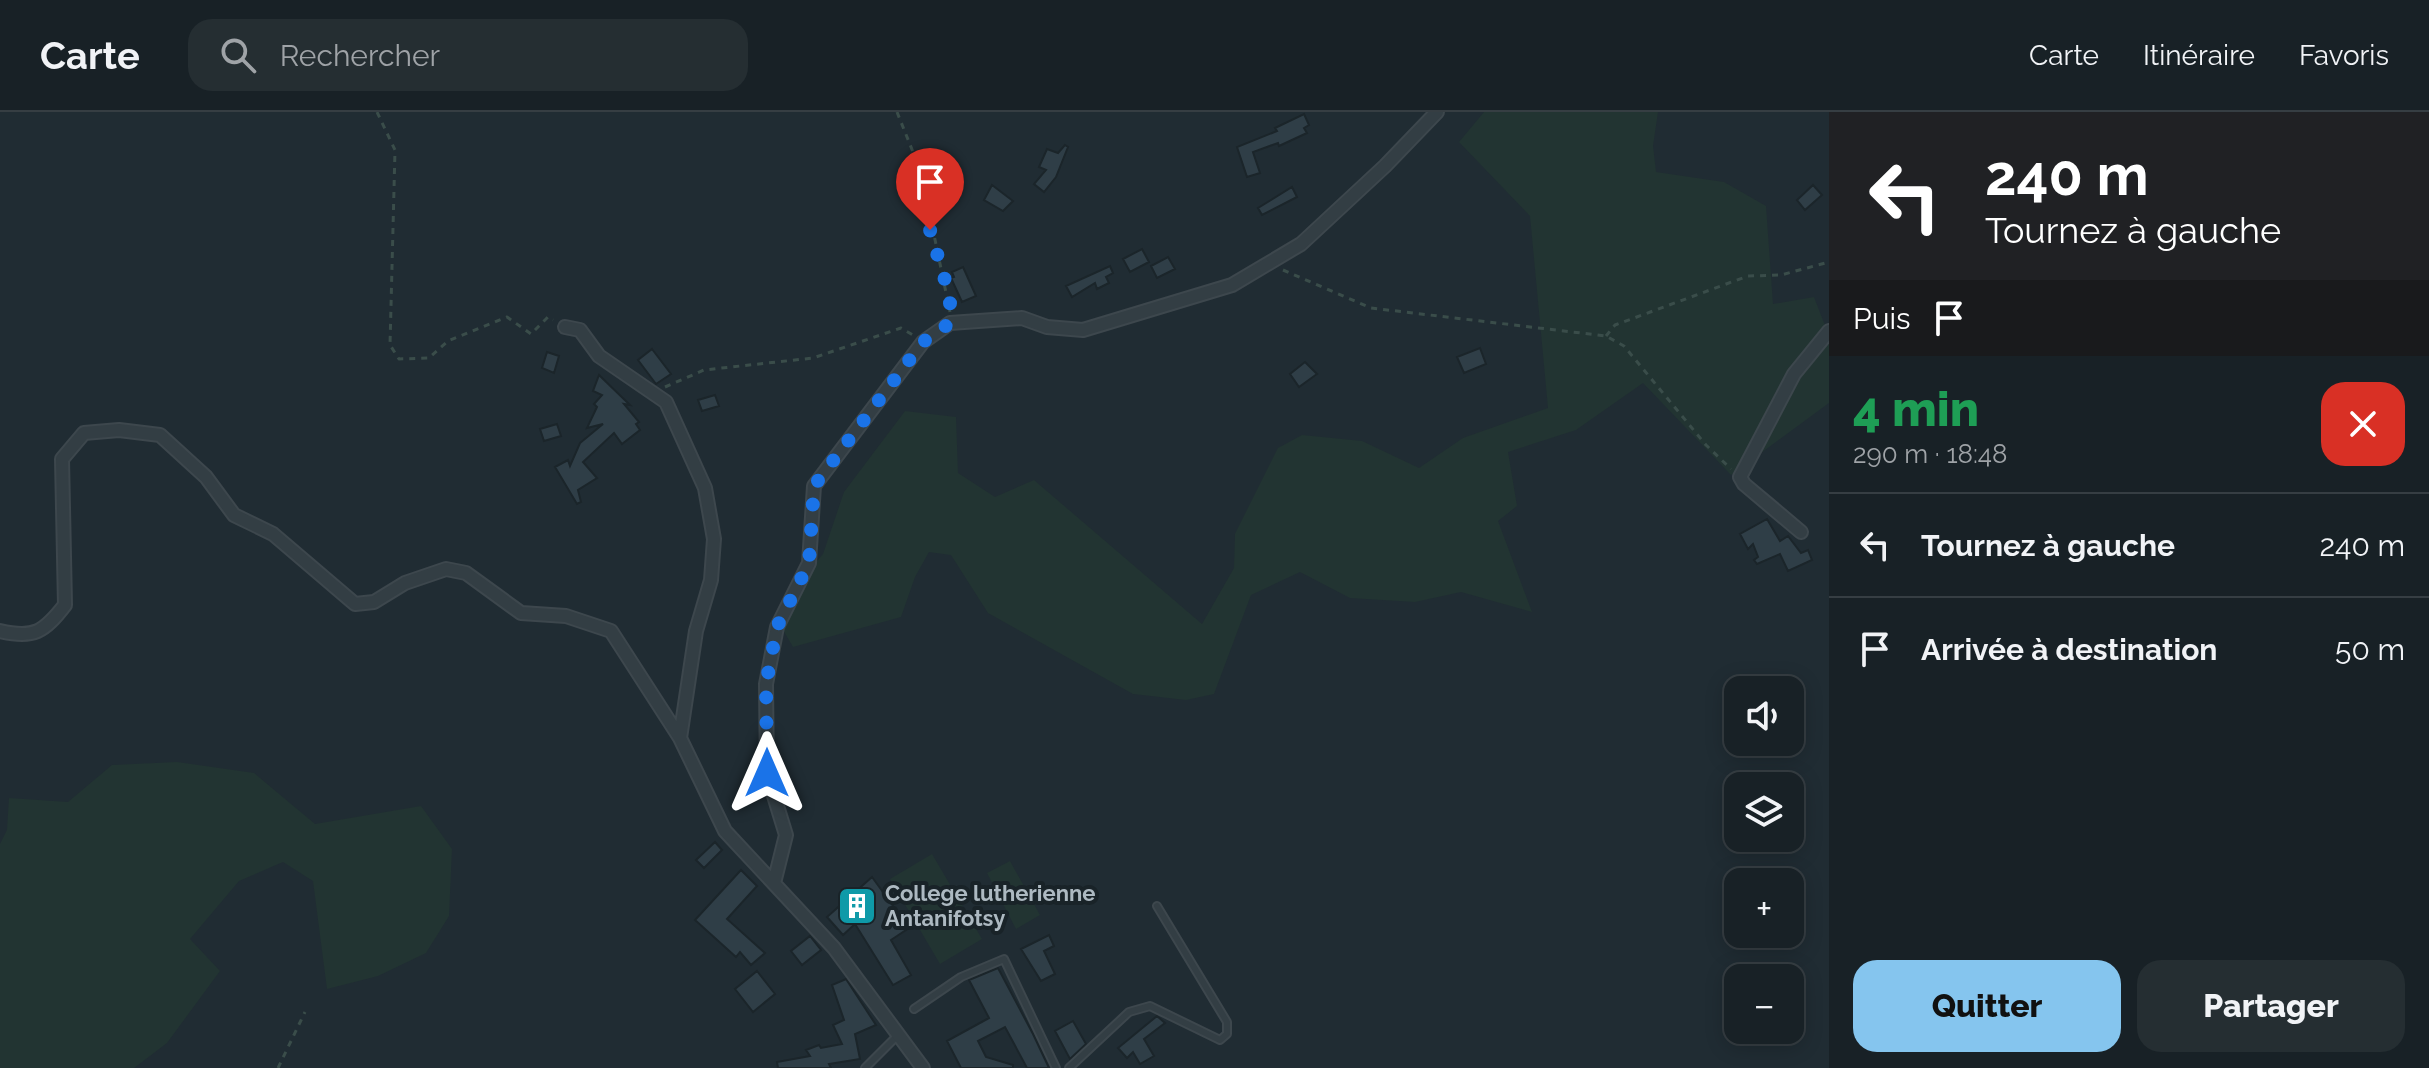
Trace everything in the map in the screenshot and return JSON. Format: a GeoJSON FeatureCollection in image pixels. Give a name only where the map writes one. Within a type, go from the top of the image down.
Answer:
{"type":"FeatureCollection","features":[{"type":"Feature","properties":{"kind":"street"},"geometry":{"type":"LineString","coordinates":[[774,883],[786,835],[767,773],[766,684],[777,627],[809,563],[814,486],[923,342],[950,323],[1022,318],[1047,327],[1083,330],[1232,285],[1301,244],[1342,208],[1437,112]]}},
{"type":"Feature","properties":{"kind":"street"},"geometry":{"type":"LineString","coordinates":[[565,327],[580,330],[599,356],[666,402],[705,488],[714,539],[711,580],[696,631],[680,738]]}},
{"type":"Feature","properties":{"kind":"street"},"geometry":{"type":"LineString","coordinates":[[1801,532],[1744,484],[1740,477],[1794,374],[1829,331]]}},
{"type":"Feature","properties":{"kind":"street"},"geometry":{"type":"LineString","coordinates":[[0,631],[22,636],[40,632],[65,605],[62,459],[84,433],[119,430],[160,435],[206,477],[234,515],[273,534],[355,604],[374,602],[405,583],[446,569],[466,573],[521,613],[566,616],[611,631],[680,738],[725,831],[834,948],[923,1068]]}},
{"type":"Feature","properties":{"kind":"lane"},"geometry":{"type":"LineString","coordinates":[[1069,1068],[1129,1012],[1150,1006],[1220,1040],[1227,1034],[1227,1022],[1157,906]]}},
{"type":"Feature","properties":{"kind":"lane"},"geometry":{"type":"LineString","coordinates":[[914,1009],[961,977],[1004,959],[1056,1068]]}},
{"type":"Feature","properties":{"kind":"lane"},"geometry":{"type":"LineString","coordinates":[[865,1068],[899,1034]]}},
{"type":"Feature","properties":{"kind":"path"},"geometry":{"type":"LineString","coordinates":[[377,112],[395,150],[390,345],[399,359],[429,358],[448,341],[507,317],[531,334],[548,317],[565,327]]}},
{"type":"Feature","properties":{"kind":"path"},"geometry":{"type":"LineString","coordinates":[[897,112],[921,172],[930,230],[950,297],[950,323]]}},
{"type":"Feature","properties":{"kind":"path"},"geometry":{"type":"LineString","coordinates":[[1606,336],[1615,325],[1748,276],[1781,275],[1829,262]]}},
{"type":"Feature","properties":{"kind":"path"},"geometry":{"type":"LineString","coordinates":[[1268,263],[1371,308],[1606,336],[1624,346],[1706,445],[1740,477]]}},
{"type":"Feature","properties":{"kind":"path"},"geometry":{"type":"LineString","coordinates":[[653,392],[704,370],[813,358],[901,328],[923,342]]}},
{"type":"Feature","properties":{"kind":"path"},"geometry":{"type":"LineString","coordinates":[[278,1068],[305,1012]]}},
{"type":"Feature","properties":{"kind":"shaded area"},"geometry":{"type":"Polygon","coordinates":[[[1484,112],[1658,112],[1653,146],[1656,172],[1724,182],[1766,206],[1773,304],[1814,297],[1829,336],[1829,403],[1731,475],[1643,383],[1576,430],[1508,452],[1517,506],[1498,521],[1532,612],[1461,592],[1415,602],[1350,598],[1300,572],[1251,595],[1214,694],[1186,700],[1133,694],[988,613],[951,555],[929,552],[915,577],[901,617],[793,647],[779,623],[799,582],[823,554],[844,492],[905,411],[956,417],[958,473],[995,497],[1034,480],[1202,624],[1234,568],[1235,534],[1278,448],[1302,435],[1362,441],[1419,468],[1463,438],[1548,408],[1530,216],[1459,142],[1484,112]]]}},
{"type":"Feature","properties":{"kind":"shaded area"},"geometry":{"type":"Polygon","coordinates":[[[177,762],[254,773],[315,824],[421,806],[452,849],[449,916],[426,953],[378,976],[327,989],[313,881],[283,862],[239,881],[190,939],[220,971],[167,1043],[134,1068],[0,1068],[0,844],[7,830],[9,798],[68,802],[112,765],[177,762]]]}},
{"type":"Feature","properties":{"kind":"shaded area"},"geometry":{"type":"Polygon","coordinates":[[[932,854],[982,939],[940,964],[890,879],[932,854]]]}},
{"type":"Feature","properties":{"kind":"shaded area"},"geometry":{"type":"Polygon","coordinates":[[[1010,861],[1040,915],[1016,929],[987,873],[1010,861]]]}},
{"type":"Feature","properties":{"kind":"building"},"geometry":{"type":"Polygon","coordinates":[[[1304,114],[1309,125],[1304,128],[1307,133],[1279,146],[1278,143],[1253,152],[1260,173],[1247,177],[1237,147],[1277,131],[1275,128],[1304,114]]]}},
{"type":"Feature","properties":{"kind":"building"},"geometry":{"type":"Polygon","coordinates":[[[1065,145],[1068,147],[1056,177],[1044,192],[1034,184],[1046,170],[1039,167],[1047,149],[1058,153],[1065,145]]]}},
{"type":"Feature","properties":{"kind":"building"},"geometry":{"type":"Polygon","coordinates":[[[992,185],[1013,201],[1003,211],[984,200],[992,185]]]}},
{"type":"Feature","properties":{"kind":"building"},"geometry":{"type":"Polygon","coordinates":[[[1813,185],[1822,195],[1805,210],[1797,200],[1813,185]]]}},
{"type":"Feature","properties":{"kind":"building"},"geometry":{"type":"Polygon","coordinates":[[[1292,187],[1297,197],[1262,215],[1258,208],[1292,187]]]}},
{"type":"Feature","properties":{"kind":"building"},"geometry":{"type":"Polygon","coordinates":[[[1142,249],[1149,262],[1130,272],[1123,259],[1142,249]]]}},
{"type":"Feature","properties":{"kind":"building"},"geometry":{"type":"Polygon","coordinates":[[[1168,257],[1175,269],[1157,278],[1151,266],[1168,257]]]}},
{"type":"Feature","properties":{"kind":"building"},"geometry":{"type":"Polygon","coordinates":[[[1110,266],[1113,273],[1106,277],[1109,283],[1097,289],[1095,283],[1072,297],[1066,286],[1110,266]]]}},
{"type":"Feature","properties":{"kind":"building"},"geometry":{"type":"Polygon","coordinates":[[[963,267],[976,296],[962,302],[951,278],[954,277],[952,272],[963,267]]]}},
{"type":"Feature","properties":{"kind":"building"},"geometry":{"type":"Polygon","coordinates":[[[1480,348],[1486,364],[1464,373],[1457,357],[1480,348]]]}},
{"type":"Feature","properties":{"kind":"building"},"geometry":{"type":"Polygon","coordinates":[[[652,349],[671,374],[656,384],[638,360],[652,349]]]}},
{"type":"Feature","properties":{"kind":"building"},"geometry":{"type":"Polygon","coordinates":[[[547,352],[559,356],[554,373],[542,368],[547,352]]]}},
{"type":"Feature","properties":{"kind":"building"},"geometry":{"type":"Polygon","coordinates":[[[1305,362],[1317,374],[1299,387],[1290,374],[1305,362]]]}},
{"type":"Feature","properties":{"kind":"building"},"geometry":{"type":"Polygon","coordinates":[[[599,375],[630,405],[624,404],[639,422],[636,424],[640,430],[622,444],[614,433],[583,462],[597,478],[578,490],[581,502],[577,504],[555,467],[568,460],[570,466],[580,443],[603,424],[587,428],[597,407],[594,404],[602,395],[593,391],[599,375]]]}},
{"type":"Feature","properties":{"kind":"building"},"geometry":{"type":"Polygon","coordinates":[[[715,395],[719,406],[702,411],[698,400],[715,395]]]}},
{"type":"Feature","properties":{"kind":"building"},"geometry":{"type":"Polygon","coordinates":[[[557,424],[561,436],[544,441],[540,429],[557,424]]]}},
{"type":"Feature","properties":{"kind":"building"},"geometry":{"type":"Polygon","coordinates":[[[1767,519],[1780,541],[1788,536],[1801,553],[1808,550],[1812,560],[1788,571],[1780,554],[1757,564],[1753,544],[1748,549],[1740,534],[1767,519]]]}},
{"type":"Feature","properties":{"kind":"building"},"geometry":{"type":"Polygon","coordinates":[[[715,842],[722,850],[704,868],[696,860],[715,842]]]}},
{"type":"Feature","properties":{"kind":"building"},"geometry":{"type":"Polygon","coordinates":[[[741,870],[757,886],[727,919],[765,953],[751,965],[740,952],[736,957],[695,920],[741,870]]]}},
{"type":"Feature","properties":{"kind":"building"},"geometry":{"type":"Polygon","coordinates":[[[872,877],[909,928],[891,940],[911,975],[893,985],[855,924],[843,935],[827,917],[872,877]]]}},
{"type":"Feature","properties":{"kind":"building"},"geometry":{"type":"Polygon","coordinates":[[[1049,935],[1054,946],[1044,951],[1055,974],[1041,981],[1021,949],[1049,935]]]}},
{"type":"Feature","properties":{"kind":"building"},"geometry":{"type":"Polygon","coordinates":[[[810,936],[821,950],[802,965],[791,951],[810,936]]]}},
{"type":"Feature","properties":{"kind":"building"},"geometry":{"type":"Polygon","coordinates":[[[998,968],[1049,1068],[1027,1068],[1005,1027],[978,1041],[986,1057],[1013,1065],[1013,1068],[961,1068],[947,1041],[989,1018],[969,980],[998,968]]]}},
{"type":"Feature","properties":{"kind":"building"},"geometry":{"type":"Polygon","coordinates":[[[757,971],[775,994],[753,1012],[735,989],[757,971]]]}},
{"type":"Feature","properties":{"kind":"building"},"geometry":{"type":"Polygon","coordinates":[[[846,979],[876,1025],[855,1034],[860,1059],[829,1064],[831,1068],[778,1068],[777,1062],[810,1056],[806,1050],[819,1045],[821,1048],[842,1044],[833,1025],[844,1020],[832,985],[846,979]]]}},
{"type":"Feature","properties":{"kind":"building"},"geometry":{"type":"Polygon","coordinates":[[[1157,1016],[1165,1023],[1144,1039],[1154,1056],[1140,1064],[1133,1052],[1127,1058],[1118,1048],[1157,1016]]]}},
{"type":"Feature","properties":{"kind":"building"},"geometry":{"type":"Polygon","coordinates":[[[1073,1021],[1086,1044],[1070,1059],[1055,1031],[1073,1021]]]}},
{"type":"Feature","properties":{"kind":"place","name":"College lutherienne Antanifotsy"},"geometry":{"type":"Point","coordinates":[857,906]}},
{"type":"Feature","properties":{"kind":"route"},"geometry":{"type":"LineString","coordinates":[[767,773],[766,684],[777,627],[809,563],[814,486],[923,342],[950,323],[950,297],[930,230]]}}]}
